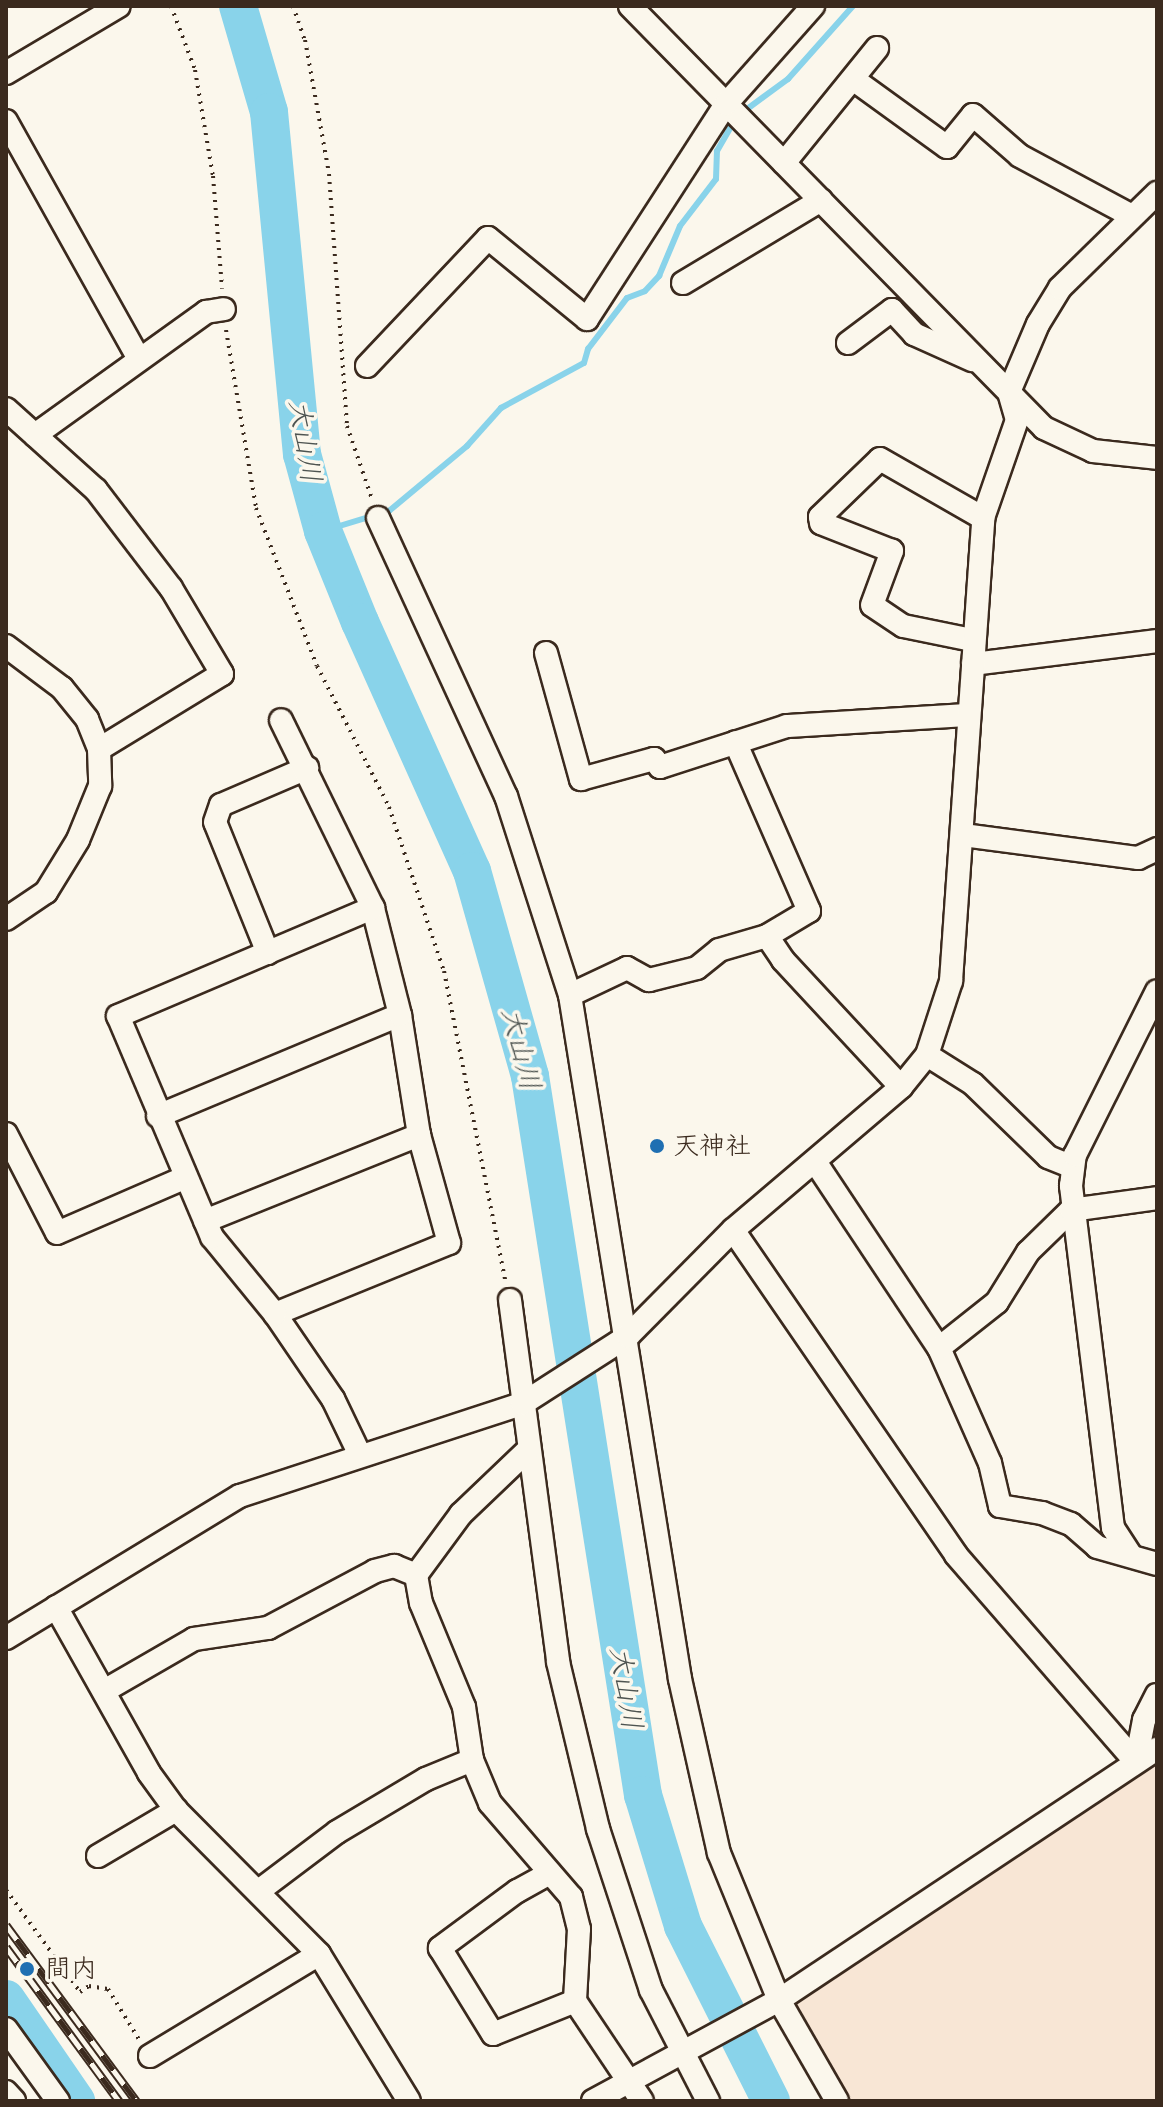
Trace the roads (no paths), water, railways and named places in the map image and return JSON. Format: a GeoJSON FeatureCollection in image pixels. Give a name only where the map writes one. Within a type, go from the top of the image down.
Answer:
{"type":"FeatureCollection","features":[{"type":"Feature","properties":{"kind":"street"},"geometry":{"type":"LineString","coordinates":[[6,73],[119,6]]}},
{"type":"Feature","properties":{"kind":"street"},"geometry":{"type":"LineString","coordinates":[[630,6],[1044,428],[1093,451],[1157,458]]}},
{"type":"Feature","properties":{"kind":"street"},"geometry":{"type":"LineString","coordinates":[[367,366],[488,238],[587,319],[726,104],[813,6]]}},
{"type":"Feature","properties":{"kind":"street"},"geometry":{"type":"LineString","coordinates":[[784,163],[877,48]]}},
{"type":"Feature","properties":{"kind":"street"},"geometry":{"type":"LineString","coordinates":[[6,1638],[240,1496],[523,1404],[627,1336],[733,1230],[816,1163],[901,1087],[927,1055],[951,981],[963,835],[972,640],[983,518],[1017,420],[1009,392],[1038,324],[1060,288],[1146,208],[1020,156],[973,115],[947,147],[853,79]]}},
{"type":"Feature","properties":{"kind":"street"},"geometry":{"type":"LineString","coordinates":[[6,121],[139,359]]}},
{"type":"Feature","properties":{"kind":"street"},"geometry":{"type":"LineString","coordinates":[[683,283],[821,200]]}},
{"type":"Feature","properties":{"kind":"street"},"geometry":{"type":"LineString","coordinates":[[35,435],[206,312],[224,309]]}},
{"type":"Feature","properties":{"kind":"street"},"geometry":{"type":"LineString","coordinates":[[848,343],[892,310],[914,334],[978,361]]}},
{"type":"Feature","properties":{"kind":"street"},"geometry":{"type":"LineString","coordinates":[[10,419],[35,435],[96,490],[171,588],[222,674],[99,749]]}},
{"type":"Feature","properties":{"kind":"street"},"geometry":{"type":"LineString","coordinates":[[972,640],[903,626],[872,605],[892,551],[821,523],[820,517],[880,459],[983,518]]}},
{"type":"Feature","properties":{"kind":"street"},"geometry":{"type":"LineString","coordinates":[[378,518],[506,796],[570,995],[680,1679],[719,1853],[771,2004],[837,2101]]}},
{"type":"Feature","properties":{"kind":"street"},"geometry":{"type":"LineString","coordinates":[[973,664],[1157,641]]}},
{"type":"Feature","properties":{"kind":"street"},"geometry":{"type":"LineString","coordinates":[[6,646],[62,688],[87,719],[99,749],[100,786],[78,840],[46,892],[6,919]]}},
{"type":"Feature","properties":{"kind":"street"},"geometry":{"type":"LineString","coordinates":[[546,653],[581,779],[654,759],[660,767],[787,726],[968,715]]}},
{"type":"Feature","properties":{"kind":"street"},"geometry":{"type":"LineString","coordinates":[[275,1314],[449,1243],[419,1135],[400,1015],[373,908],[281,720]]}},
{"type":"Feature","properties":{"kind":"street"},"geometry":{"type":"LineString","coordinates":[[570,995],[627,968],[649,980],[697,968],[719,950],[767,936],[809,911],[735,742]]}},
{"type":"Feature","properties":{"kind":"street"},"geometry":{"type":"LineString","coordinates":[[268,953],[215,822],[221,805],[307,768]]}},
{"type":"Feature","properties":{"kind":"street"},"geometry":{"type":"LineString","coordinates":[[963,835],[1138,858],[1157,849]]}},
{"type":"Feature","properties":{"kind":"street"},"geometry":{"type":"LineString","coordinates":[[360,1455],[333,1399],[275,1314],[205,1221],[184,1178],[118,1016],[373,908]]}},
{"type":"Feature","properties":{"kind":"street"},"geometry":{"type":"LineString","coordinates":[[767,936],[783,960],[901,1087]]}},
{"type":"Feature","properties":{"kind":"street"},"geometry":{"type":"LineString","coordinates":[[1130,1554],[1113,1528],[1071,1210],[1073,1167],[1157,991]]}},
{"type":"Feature","properties":{"kind":"street"},"geometry":{"type":"LineString","coordinates":[[158,1116],[400,1015]]}},
{"type":"Feature","properties":{"kind":"street"},"geometry":{"type":"LineString","coordinates":[[927,1055],[973,1084],[1048,1157],[1073,1167]]}},
{"type":"Feature","properties":{"kind":"street"},"geometry":{"type":"LineString","coordinates":[[6,1134],[57,1233],[184,1178]]}},
{"type":"Feature","properties":{"kind":"street"},"geometry":{"type":"LineString","coordinates":[[205,1221],[419,1135]]}},
{"type":"Feature","properties":{"kind":"street"},"geometry":{"type":"LineString","coordinates":[[816,1163],[939,1348],[990,1463],[1000,1506],[1057,1518],[1097,1547],[1157,1564]]}},
{"type":"Feature","properties":{"kind":"street"},"geometry":{"type":"LineString","coordinates":[[939,1348],[997,1302],[1028,1252],[1071,1210],[1157,1198]]}},
{"type":"Feature","properties":{"kind":"street"},"geometry":{"type":"LineString","coordinates":[[733,1230],[956,1555],[1136,1762]]}},
{"type":"Feature","properties":{"kind":"street"},"geometry":{"type":"LineString","coordinates":[[510,1300],[558,1662],[595,1814],[651,1990],[685,2050],[708,2101]]}},
{"type":"Feature","properties":{"kind":"street"},"geometry":{"type":"LineString","coordinates":[[528,1450],[461,1514],[416,1575],[421,1603],[464,1707],[472,1760],[503,1824],[571,1897],[579,1929],[575,2001],[642,2101]]}},
{"type":"Feature","properties":{"kind":"street"},"geometry":{"type":"LineString","coordinates":[[104,1691],[194,1639],[268,1628],[375,1571],[394,1566],[416,1575]]}},
{"type":"Feature","properties":{"kind":"street"},"geometry":{"type":"LineString","coordinates":[[56,1607],[149,1773],[176,1810],[260,1890],[319,1954],[409,2101]]}},
{"type":"Feature","properties":{"kind":"street"},"geometry":{"type":"LineString","coordinates":[[1136,1762],[1144,1720],[1157,1695]]}},
{"type":"Feature","properties":{"kind":"street"},"geometry":{"type":"LineString","coordinates":[[593,2101],[771,2004],[1157,1749]]}},
{"type":"Feature","properties":{"kind":"street"},"geometry":{"type":"LineString","coordinates":[[260,1890],[337,1832],[426,1779],[472,1760]]}},
{"type":"Feature","properties":{"kind":"street"},"geometry":{"type":"LineString","coordinates":[[98,1856],[176,1810]]}},
{"type":"Feature","properties":{"kind":"street"},"geometry":{"type":"LineString","coordinates":[[550,1873],[517,1891],[440,1948],[493,2034],[575,2001]]}},
{"type":"Feature","properties":{"kind":"street"},"geometry":{"type":"LineString","coordinates":[[150,2056],[319,1954]]}},
{"type":"Feature","properties":{"kind":"street"},"geometry":{"type":"LineString","coordinates":[[6,2029],[58,2101]]}},
{"type":"Feature","properties":{"kind":"street"},"geometry":{"type":"LineString","coordinates":[[6,2092],[14,2101]]}},
{"type":"Feature","properties":{"kind":"waterway","name":"大山川"},"geometry":{"type":"LineString","coordinates":[[238,6],[269,112],[302,454],[323,531],[360,622],[472,871],[530,1076],[643,1795],[683,1926],[771,2101]]}},
{"type":"Feature","properties":{"kind":"waterway"},"geometry":{"type":"LineString","coordinates":[[743,112],[788,79],[853,6]]}},
{"type":"Feature","properties":{"kind":"waterway"},"geometry":{"type":"LineString","coordinates":[[323,531],[389,511],[467,446],[501,408],[584,363],[588,349],[627,298],[645,291],[659,276],[680,226],[716,179],[717,151],[735,120]]}},
{"type":"Feature","properties":{"kind":"waterway"},"geometry":{"type":"LineString","coordinates":[[6,1999],[76,2101]]}},
{"type":"Feature","properties":{"kind":"railway"},"geometry":{"type":"LineString","coordinates":[[6,1925],[136,2101]]}},
{"type":"Feature","properties":{"kind":"railway"},"geometry":{"type":"LineString","coordinates":[[6,1947],[119,2101]]}},
{"type":"Feature","properties":{"kind":"place","name":"天神社"},"geometry":{"type":"Point","coordinates":[657,1146]}},
{"type":"Feature","properties":{"kind":"place","name":"間内"},"geometry":{"type":"Point","coordinates":[27,1969]}}]}
